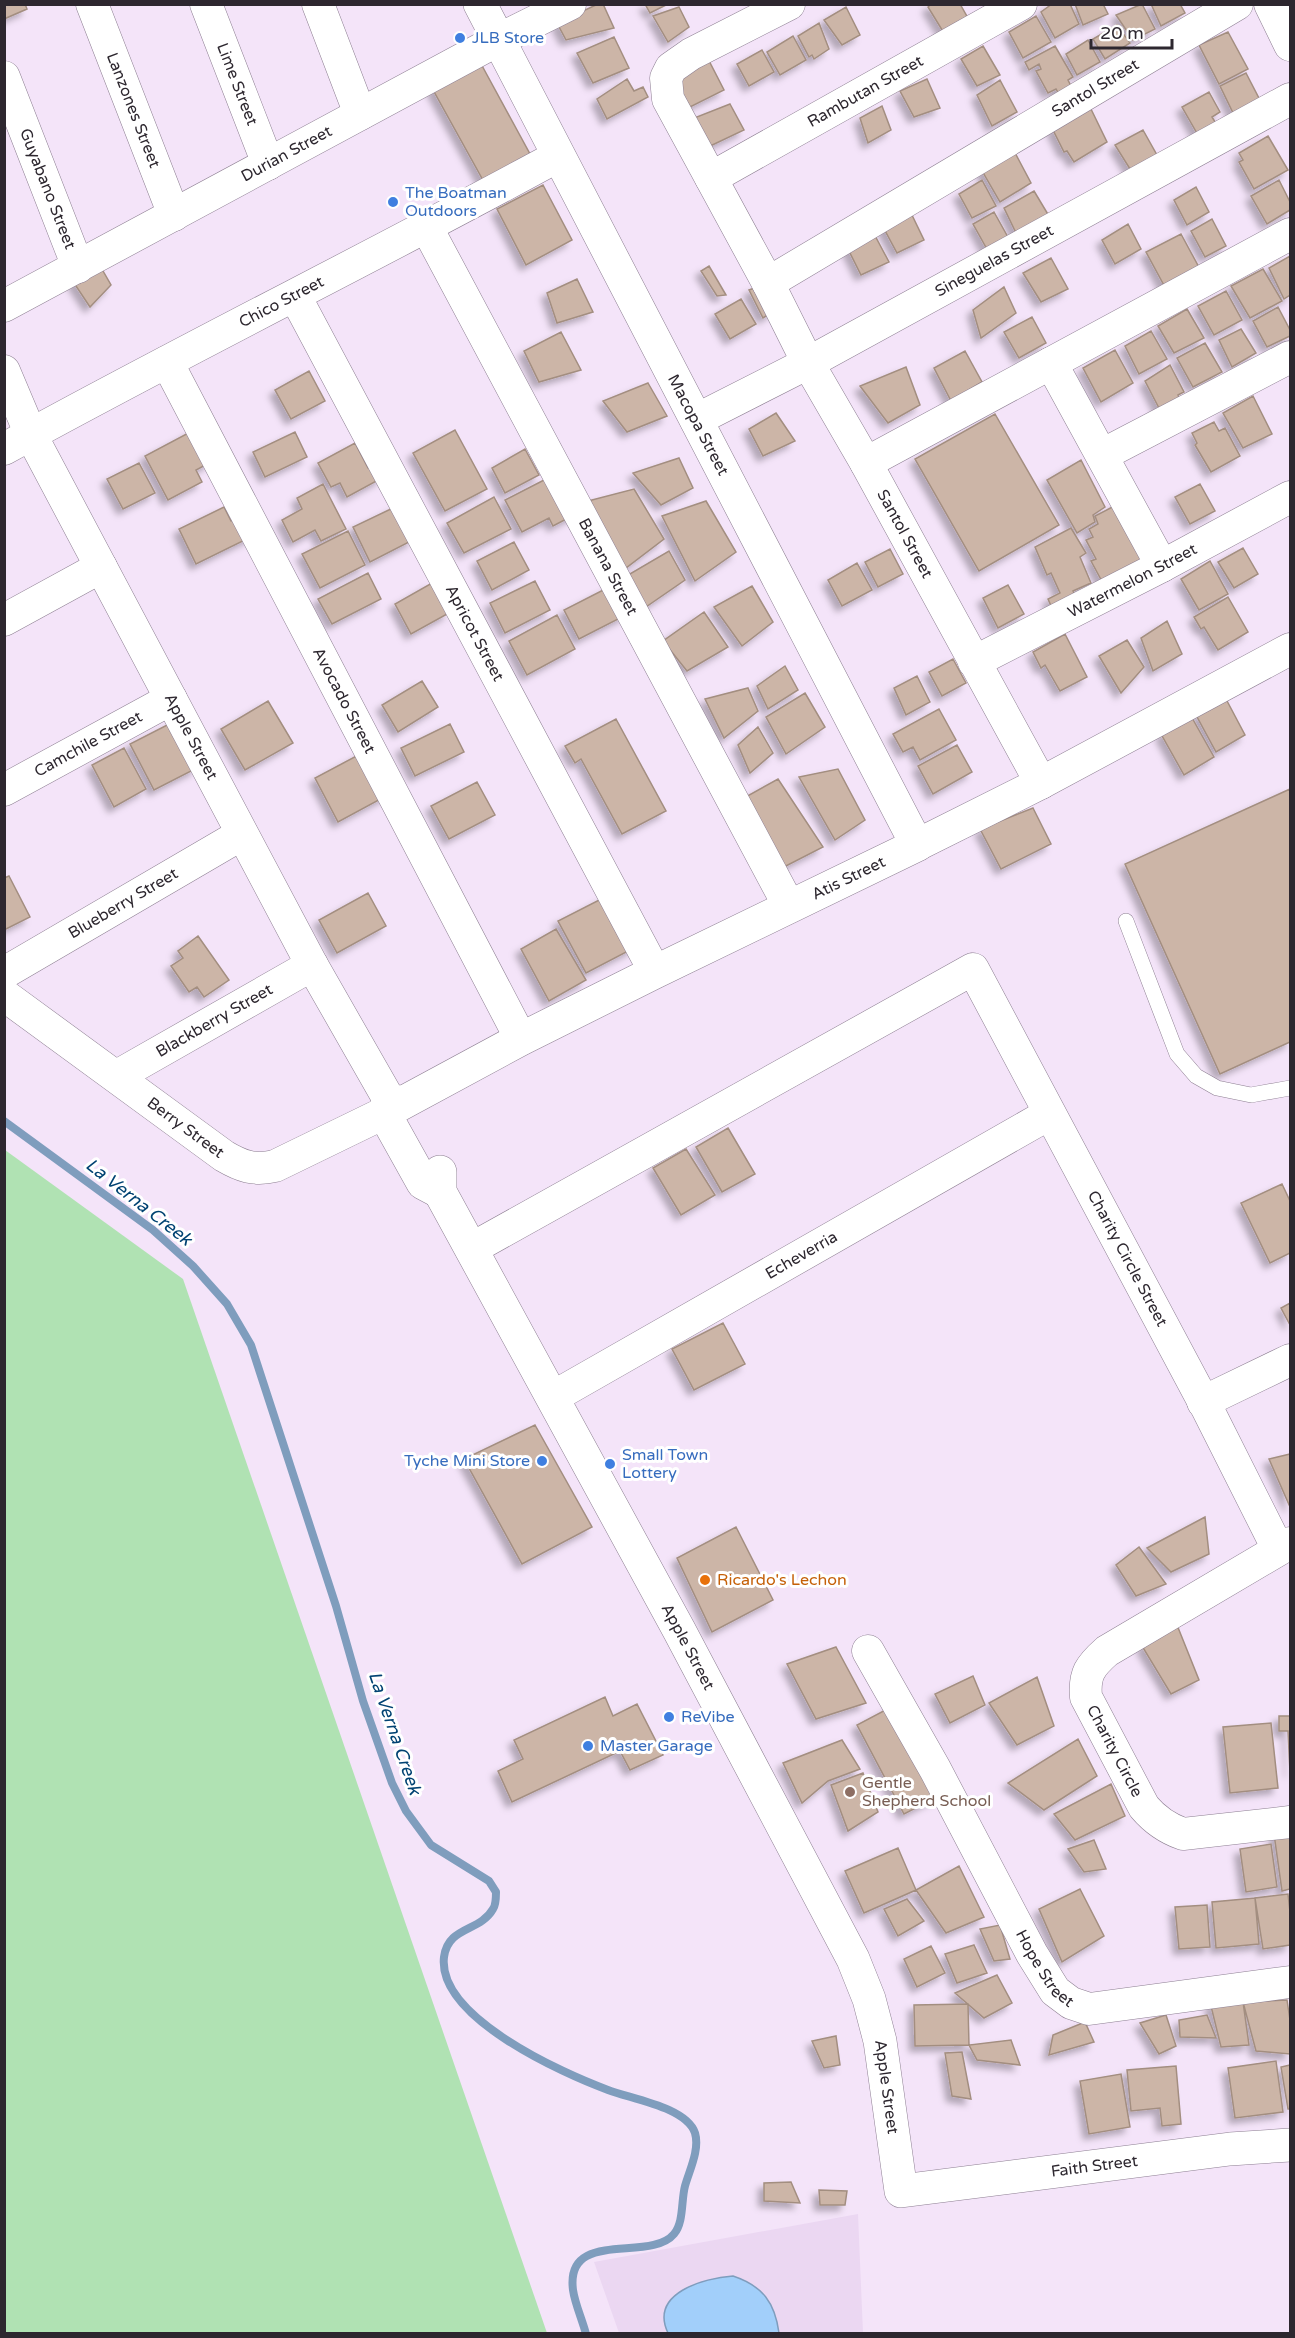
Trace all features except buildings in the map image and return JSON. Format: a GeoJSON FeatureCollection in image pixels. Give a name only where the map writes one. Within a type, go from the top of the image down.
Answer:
{"type":"FeatureCollection","features":[{"type":"Feature","properties":{"kind":"street","name":"Lanzones Street"},"geometry":{"type":"LineString","coordinates":[[92,4],[174,215]]}},
{"type":"Feature","properties":{"kind":"street","name":"Lime Street"},"geometry":{"type":"LineString","coordinates":[[206,4],[268,164]]}},
{"type":"Feature","properties":{"kind":"street"},"geometry":{"type":"LineString","coordinates":[[318,4],[360,114]]}},
{"type":"Feature","properties":{"kind":"street","name":"Macopa Street"},"geometry":{"type":"LineString","coordinates":[[480,4],[917,845]]}},
{"type":"Feature","properties":{"kind":"street","name":"Durian Street"},"geometry":{"type":"LineString","coordinates":[[4,306],[498,39],[570,4]]}},
{"type":"Feature","properties":{"kind":"street","name":"Santol Street"},"geometry":{"type":"LineString","coordinates":[[789,4],[691,54],[671,68],[666,78],[668,99],[768,283],[808,363],[866,463],[1041,783]]}},
{"type":"Feature","properties":{"kind":"street","name":"Rambutan Street"},"geometry":{"type":"LineString","coordinates":[[711,178],[1021,4]]}},
{"type":"Feature","properties":{"kind":"street","name":"Santol Street"},"geometry":{"type":"LineString","coordinates":[[768,283],[1237,4]]}},
{"type":"Feature","properties":{"kind":"street"},"geometry":{"type":"LineString","coordinates":[[1270,4],[1290,45]]}},
{"type":"Feature","properties":{"kind":"street","name":"Guyabano Street"},"geometry":{"type":"LineString","coordinates":[[4,78],[78,267]]}},
{"type":"Feature","properties":{"kind":"street","name":"Sineguelas Street"},"geometry":{"type":"LineString","coordinates":[[696,420],[808,363],[1290,99]]}},
{"type":"Feature","properties":{"kind":"street","name":"Chico Street"},"geometry":{"type":"LineString","coordinates":[[18,442],[167,362],[427,228],[558,156]]}},
{"type":"Feature","properties":{"kind":"street","name":"Banana Street"},"geometry":{"type":"LineString","coordinates":[[427,228],[789,906]]}},
{"type":"Feature","properties":{"kind":"street"},"geometry":{"type":"LineString","coordinates":[[866,463],[1290,234]]}},
{"type":"Feature","properties":{"kind":"street","name":"Apricot Street"},"geometry":{"type":"LineString","coordinates":[[295,296],[655,972]]}},
{"type":"Feature","properties":{"kind":"street"},"geometry":{"type":"LineString","coordinates":[[1102,455],[1290,357]]}},
{"type":"Feature","properties":{"kind":"street","name":"Avocado Street"},"geometry":{"type":"LineString","coordinates":[[167,362],[521,1039]]}},
{"type":"Feature","properties":{"kind":"street"},"geometry":{"type":"LineString","coordinates":[[1051,363],[1162,566]]}},
{"type":"Feature","properties":{"kind":"street","name":"Apple Street"},"geometry":{"type":"LineString","coordinates":[[4,371],[18,442],[101,567],[312,964],[391,1105],[423,1183],[440,1192],[553,1397],[853,1959],[869,1999],[880,2042],[901,2191]]}},
{"type":"Feature","properties":{"kind":"street","name":"Watermelon Street"},"geometry":{"type":"LineString","coordinates":[[974,662],[1162,566],[1290,497]]}},
{"type":"Feature","properties":{"kind":"street"},"geometry":{"type":"LineString","coordinates":[[4,620],[101,567]]}},
{"type":"Feature","properties":{"kind":"street","name":"Atis Street"},"geometry":{"type":"LineString","coordinates":[[391,1105],[655,972],[1041,783],[1290,649]]}},
{"type":"Feature","properties":{"kind":"street","name":"Camchile Street"},"geometry":{"type":"LineString","coordinates":[[4,790],[171,699]]}},
{"type":"Feature","properties":{"kind":"street","name":"Blueberry Street"},"geometry":{"type":"LineString","coordinates":[[4,973],[242,834]]}},
{"type":"Feature","properties":{"kind":"street","name":"Blackberry Street"},"geometry":{"type":"LineString","coordinates":[[117,1076],[312,964]]}},
{"type":"Feature","properties":{"kind":"street","name":"Charity Circle Street"},"geometry":{"type":"LineString","coordinates":[[471,1249],[973,969],[1203,1402],[1284,1546]]}},
{"type":"Feature","properties":{"kind":"street","name":"Berry Street"},"geometry":{"type":"LineString","coordinates":[[4,995],[224,1156],[237,1163],[260,1169],[275,1166],[391,1105]]}},
{"type":"Feature","properties":{"kind":"street","name":"Echeverria"},"geometry":{"type":"LineString","coordinates":[[553,1397],[1049,1114]]}},
{"type":"Feature","properties":{"kind":"street"},"geometry":{"type":"LineString","coordinates":[[1203,1402],[1290,1360]]}},
{"type":"Feature","properties":{"kind":"street","name":"Charity Circle"},"geometry":{"type":"LineString","coordinates":[[1284,1546],[1107,1652],[1095,1662],[1086,1677],[1085,1686],[1086,1697],[1144,1807],[1155,1820],[1183,1834],[1290,1822]]}},
{"type":"Feature","properties":{"kind":"street","name":"Hope Street"},"geometry":{"type":"LineString","coordinates":[[868,1651],[935,1769],[1032,1954],[1055,1991],[1071,2003],[1089,2009],[1290,1982]]}},
{"type":"Feature","properties":{"kind":"street","name":"Faith Street"},"geometry":{"type":"LineString","coordinates":[[901,2191],[1230,2149],[1290,2145]]}},
{"type":"Feature","properties":{"kind":"lane"},"geometry":{"type":"LineString","coordinates":[[1126,921],[1177,1054],[1196,1076],[1217,1088],[1251,1095],[1290,1088]]}},
{"type":"Feature","properties":{"kind":"shaded area"},"geometry":{"type":"Polygon","coordinates":[[[858,2214],[863,2333],[619,2333],[594,2262],[858,2214]]]}},
{"type":"Feature","properties":{"kind":"green space"},"geometry":{"type":"Polygon","coordinates":[[[5,1150],[183,1279],[547,2333],[5,2333],[5,1150]]]}},
{"type":"Feature","properties":{"kind":"water"},"geometry":{"type":"Polygon","coordinates":[[[733,2276],[752,2285],[766,2297],[771,2304],[779,2333],[668,2333],[664,2319],[666,2308],[682,2290],[708,2280],[733,2276]]]}},
{"type":"Feature","properties":{"kind":"waterway","name":"La Verna Creek"},"geometry":{"type":"LineString","coordinates":[[4,1121],[153,1230],[193,1266],[227,1304],[251,1345],[336,1606],[363,1701],[392,1783],[406,1811],[431,1845],[489,1881],[496,1892],[495,1905],[487,1916],[458,1934],[447,1947],[444,1957],[447,1979],[460,2001],[506,2040],[534,2056],[587,2082],[670,2110],[690,2124],[695,2133],[695,2153],[685,2186],[681,2217],[674,2234],[662,2242],[647,2246],[595,2253],[582,2259],[574,2271],[573,2290],[586,2334]]}},
{"type":"Feature","properties":{"kind":"place","name":"JLB Store"},"geometry":{"type":"Point","coordinates":[460,38]}},
{"type":"Feature","properties":{"kind":"place","name":"The Boatman Outdoors"},"geometry":{"type":"Point","coordinates":[393,202]}},
{"type":"Feature","properties":{"kind":"place","name":"Tyche Mini Store"},"geometry":{"type":"Point","coordinates":[542,1461]}},
{"type":"Feature","properties":{"kind":"place","name":"Small Town Lottery"},"geometry":{"type":"Point","coordinates":[610,1464]}},
{"type":"Feature","properties":{"kind":"place","name":"Ricardo's Lechon"},"geometry":{"type":"Point","coordinates":[705,1580]}},
{"type":"Feature","properties":{"kind":"place","name":"ReVibe"},"geometry":{"type":"Point","coordinates":[669,1717]}},
{"type":"Feature","properties":{"kind":"place","name":"Master Garage"},"geometry":{"type":"Point","coordinates":[588,1746]}},
{"type":"Feature","properties":{"kind":"place","name":"Gentle Shepherd School"},"geometry":{"type":"Point","coordinates":[850,1792]}}]}
